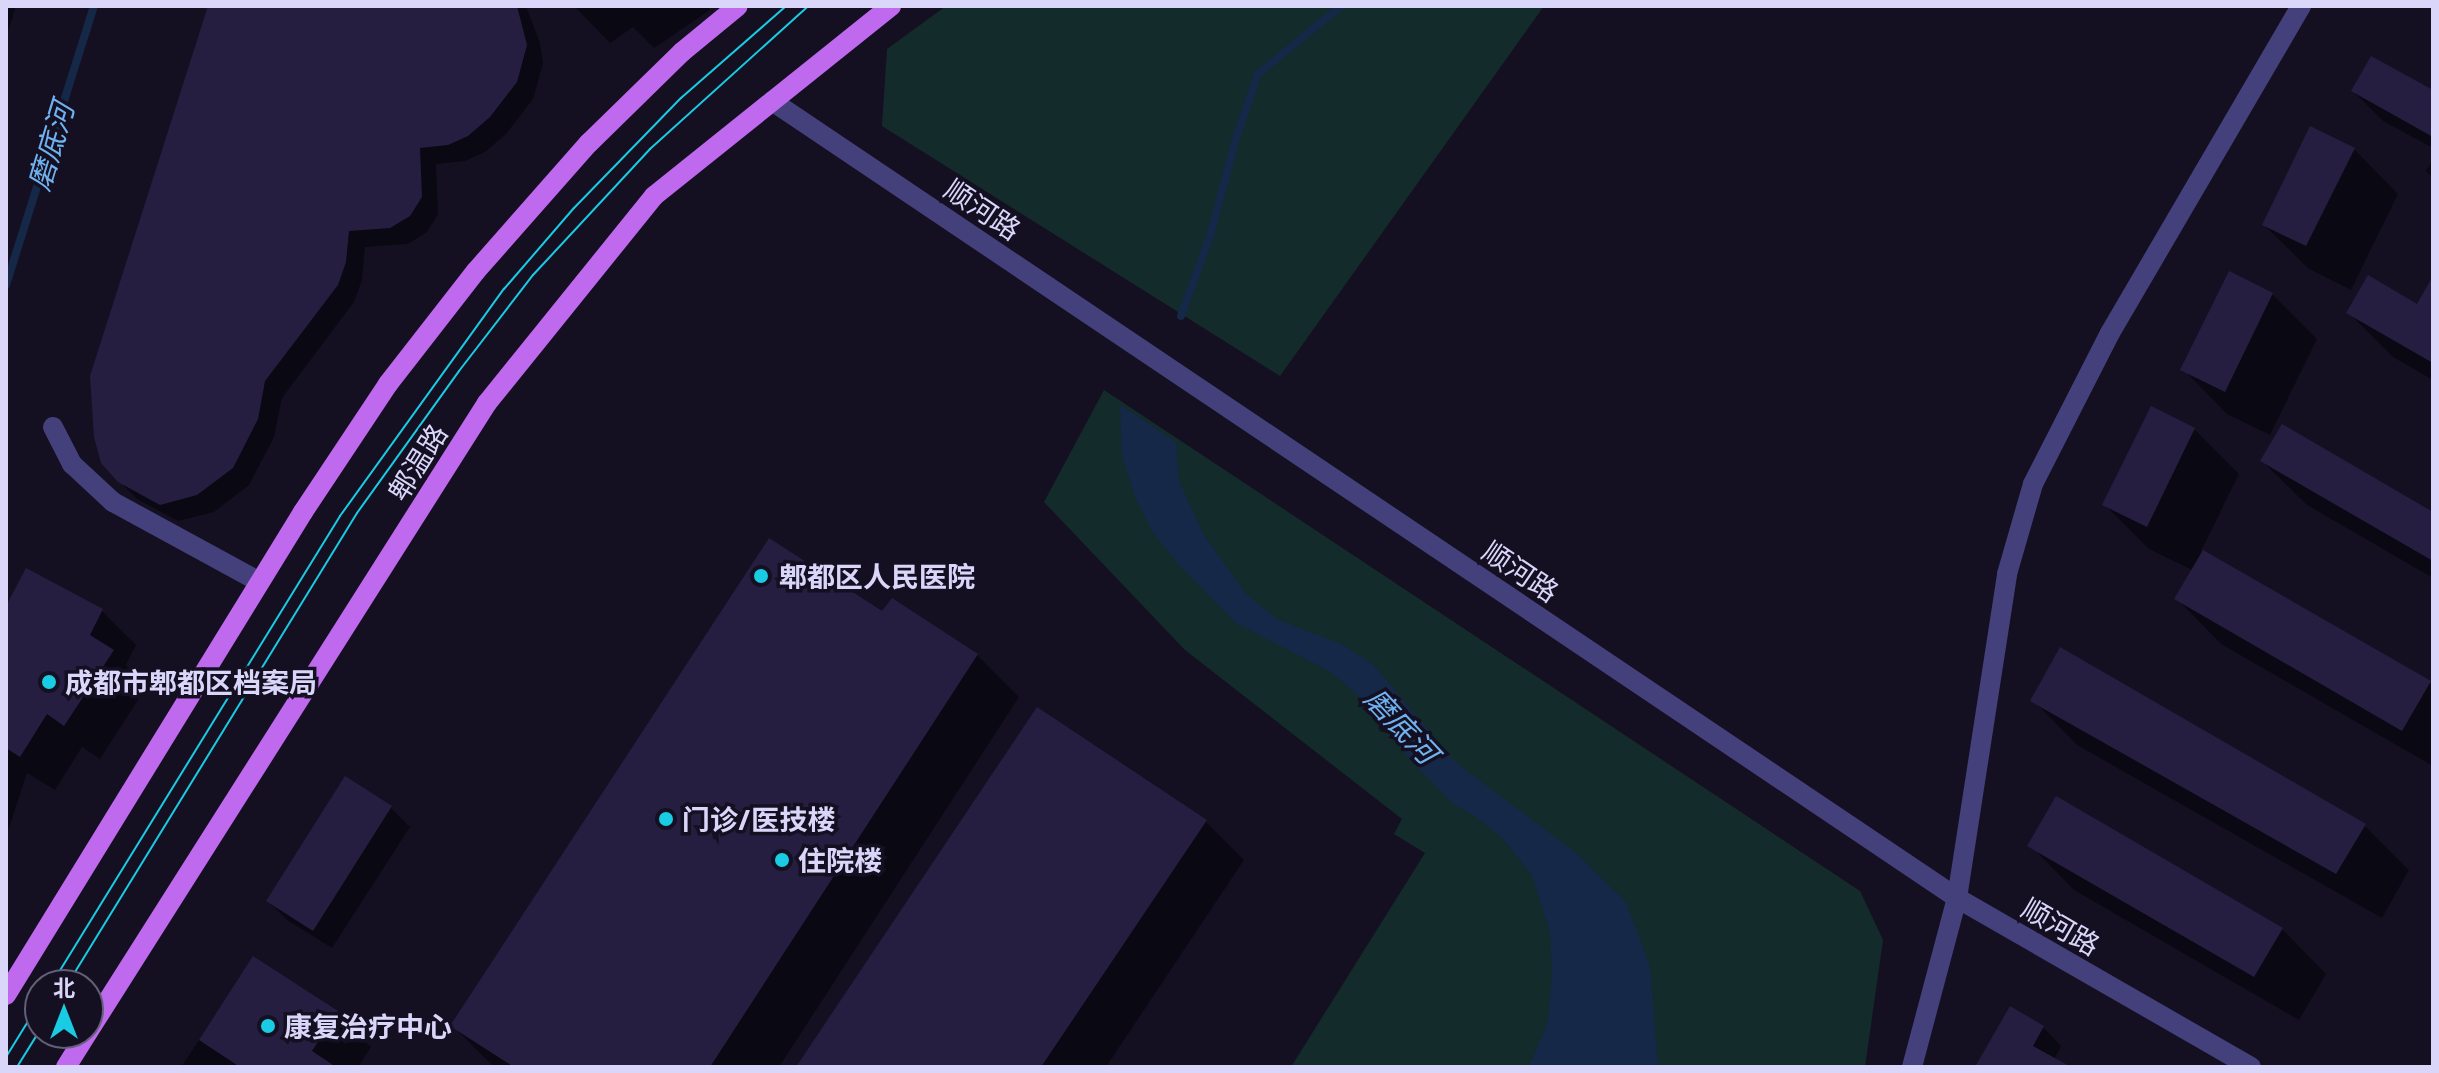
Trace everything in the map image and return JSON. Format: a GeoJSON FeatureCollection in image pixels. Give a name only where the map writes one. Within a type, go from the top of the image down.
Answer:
{"type":"FeatureCollection","features":[{"type":"Feature","properties":{"kind":"main road"},"geometry":{"type":"LineString","coordinates":[[6,995],[260,582],[388,384],[476,271],[589,143],[682,52],[738,6]]}},
{"type":"Feature","properties":{"kind":"main road","name":"郫温路"},"geometry":{"type":"LineString","coordinates":[[104,1008],[487,403],[654,196],[891,6]]}},
{"type":"Feature","properties":{"kind":"main road","name":"郫温路"},"geometry":{"type":"LineString","coordinates":[[66,1067],[78,1049]]}},
{"type":"Feature","properties":{"kind":"street"},"geometry":{"type":"LineString","coordinates":[[1912,1067],[1957,898],[2007,574],[2033,484],[2110,333],[2301,6]]}},
{"type":"Feature","properties":{"kind":"street","name":"顺河路"},"geometry":{"type":"LineString","coordinates":[[772,101],[1957,898],[2251,1067]]}},
{"type":"Feature","properties":{"kind":"street"},"geometry":{"type":"LineString","coordinates":[[53,427],[72,464],[113,502],[260,582]]}},
{"type":"Feature","properties":{"kind":"green space"},"geometry":{"type":"Polygon","coordinates":[[[946,6],[1544,6],[1280,376],[882,126],[887,49],[946,6]]]}},
{"type":"Feature","properties":{"kind":"green space"},"geometry":{"type":"Polygon","coordinates":[[[1104,390],[1860,891],[1883,940],[1865,1067],[1291,1067],[1425,853],[1394,834],[1402,819],[1185,650],[1044,502],[1104,390]]]}},
{"type":"Feature","properties":{"kind":"water"},"geometry":{"type":"Polygon","coordinates":[[[1120,405],[1176,442],[1179,481],[1204,535],[1246,594],[1279,620],[1341,644],[1373,664],[1455,762],[1575,852],[1626,902],[1650,967],[1658,1067],[1529,1067],[1548,1022],[1552,973],[1550,932],[1531,874],[1504,840],[1475,816],[1453,804],[1409,758],[1357,694],[1329,671],[1236,623],[1181,567],[1153,533],[1136,499],[1122,456],[1120,405]]]}},
{"type":"Feature","properties":{"kind":"building"},"geometry":{"type":"Polygon","coordinates":[[[208,6],[517,6],[527,45],[517,82],[490,117],[468,136],[448,145],[420,148],[422,197],[410,216],[390,228],[349,231],[346,262],[338,285],[265,381],[258,419],[233,468],[197,495],[160,505],[118,482],[101,463],[94,437],[90,376],[208,6]]]}},
{"type":"Feature","properties":{"kind":"building"},"geometry":{"type":"Polygon","coordinates":[[[2371,56],[2433,90],[2433,137],[2351,91],[2371,56]]]}},
{"type":"Feature","properties":{"kind":"building"},"geometry":{"type":"Polygon","coordinates":[[[2310,126],[2355,148],[2306,246],[2262,225],[2310,126]]]}},
{"type":"Feature","properties":{"kind":"building"},"geometry":{"type":"Polygon","coordinates":[[[2229,271],[2273,293],[2225,392],[2180,370],[2229,271]]]}},
{"type":"Feature","properties":{"kind":"building"},"geometry":{"type":"Polygon","coordinates":[[[2368,275],[2417,304],[2433,276],[2433,363],[2346,313],[2368,275]]]}},
{"type":"Feature","properties":{"kind":"building"},"geometry":{"type":"Polygon","coordinates":[[[2151,406],[2195,428],[2147,527],[2102,505],[2151,406]]]}},
{"type":"Feature","properties":{"kind":"building"},"geometry":{"type":"Polygon","coordinates":[[[2282,424],[2433,512],[2433,561],[2260,461],[2282,424]]]}},
{"type":"Feature","properties":{"kind":"building"},"geometry":{"type":"Polygon","coordinates":[[[769,538],[882,611],[892,598],[978,654],[710,1067],[514,1067],[450,1026],[769,538]]]}},
{"type":"Feature","properties":{"kind":"building"},"geometry":{"type":"Polygon","coordinates":[[[2203,550],[2431,681],[2402,731],[2174,599],[2203,550]]]}},
{"type":"Feature","properties":{"kind":"building","name":"成都市郫都区档案局"},"geometry":{"type":"Polygon","coordinates":[[[26,568],[103,609],[90,635],[114,650],[64,726],[47,714],[20,757],[6,748],[6,606],[26,568]]]}},
{"type":"Feature","properties":{"kind":"building"},"geometry":{"type":"Polygon","coordinates":[[[2060,647],[2366,824],[2336,874],[2030,701],[2060,647]]]}},
{"type":"Feature","properties":{"kind":"building"},"geometry":{"type":"Polygon","coordinates":[[[1037,707],[1207,820],[1041,1067],[796,1067],[1037,707]]]}},
{"type":"Feature","properties":{"kind":"building"},"geometry":{"type":"Polygon","coordinates":[[[345,776],[392,806],[313,931],[266,901],[345,776]]]}},
{"type":"Feature","properties":{"kind":"building"},"geometry":{"type":"Polygon","coordinates":[[[2056,796],[2283,928],[2254,977],[2027,846],[2056,796]]]}},
{"type":"Feature","properties":{"kind":"building","name":"康复治疗中心"},"geometry":{"type":"Polygon","coordinates":[[[253,956],[338,1011],[312,1051],[336,1067],[240,1067],[199,1040],[253,956]]]}},
{"type":"Feature","properties":{"kind":"building"},"geometry":{"type":"Polygon","coordinates":[[[2010,1006],[2044,1026],[2033,1046],[2071,1067],[1975,1067],[2010,1006]]]}},
{"type":"Feature","properties":{"kind":"waterway","name":"磨底河"},"geometry":{"type":"LineString","coordinates":[[6,285],[94,6]]}},
{"type":"Feature","properties":{"kind":"waterway","name":"磨底河"},"geometry":{"type":"LineString","coordinates":[[1181,316],[1210,236],[1236,138],[1258,74],[1341,6]]}},
{"type":"Feature","properties":{"kind":"tram line"},"geometry":{"type":"LineString","coordinates":[[61,969],[340,516],[504,289],[574,208],[681,98],[786,6]]}},
{"type":"Feature","properties":{"kind":"tram line"},"geometry":{"type":"LineString","coordinates":[[77,969],[357,513],[459,371],[533,275],[650,149],[808,6]]}},
{"type":"Feature","properties":{"kind":"tram line"},"geometry":{"type":"LineString","coordinates":[[6,1057],[24,1028]]}},
{"type":"Feature","properties":{"kind":"tram line"},"geometry":{"type":"LineString","coordinates":[[17,1067],[28,1049]]}},
{"type":"Feature","properties":{"kind":"place","name":"郫都区人民医院"},"geometry":{"type":"Point","coordinates":[761,576]}},
{"type":"Feature","properties":{"kind":"place","name":"成都市郫都区档案局"},"geometry":{"type":"Point","coordinates":[49,682]}},
{"type":"Feature","properties":{"kind":"place","name":"门诊/医技楼"},"geometry":{"type":"Point","coordinates":[666,819]}},
{"type":"Feature","properties":{"kind":"place","name":"住院楼"},"geometry":{"type":"Point","coordinates":[782,860]}},
{"type":"Feature","properties":{"kind":"place","name":"康复治疗中心"},"geometry":{"type":"Point","coordinates":[268,1026]}}]}
